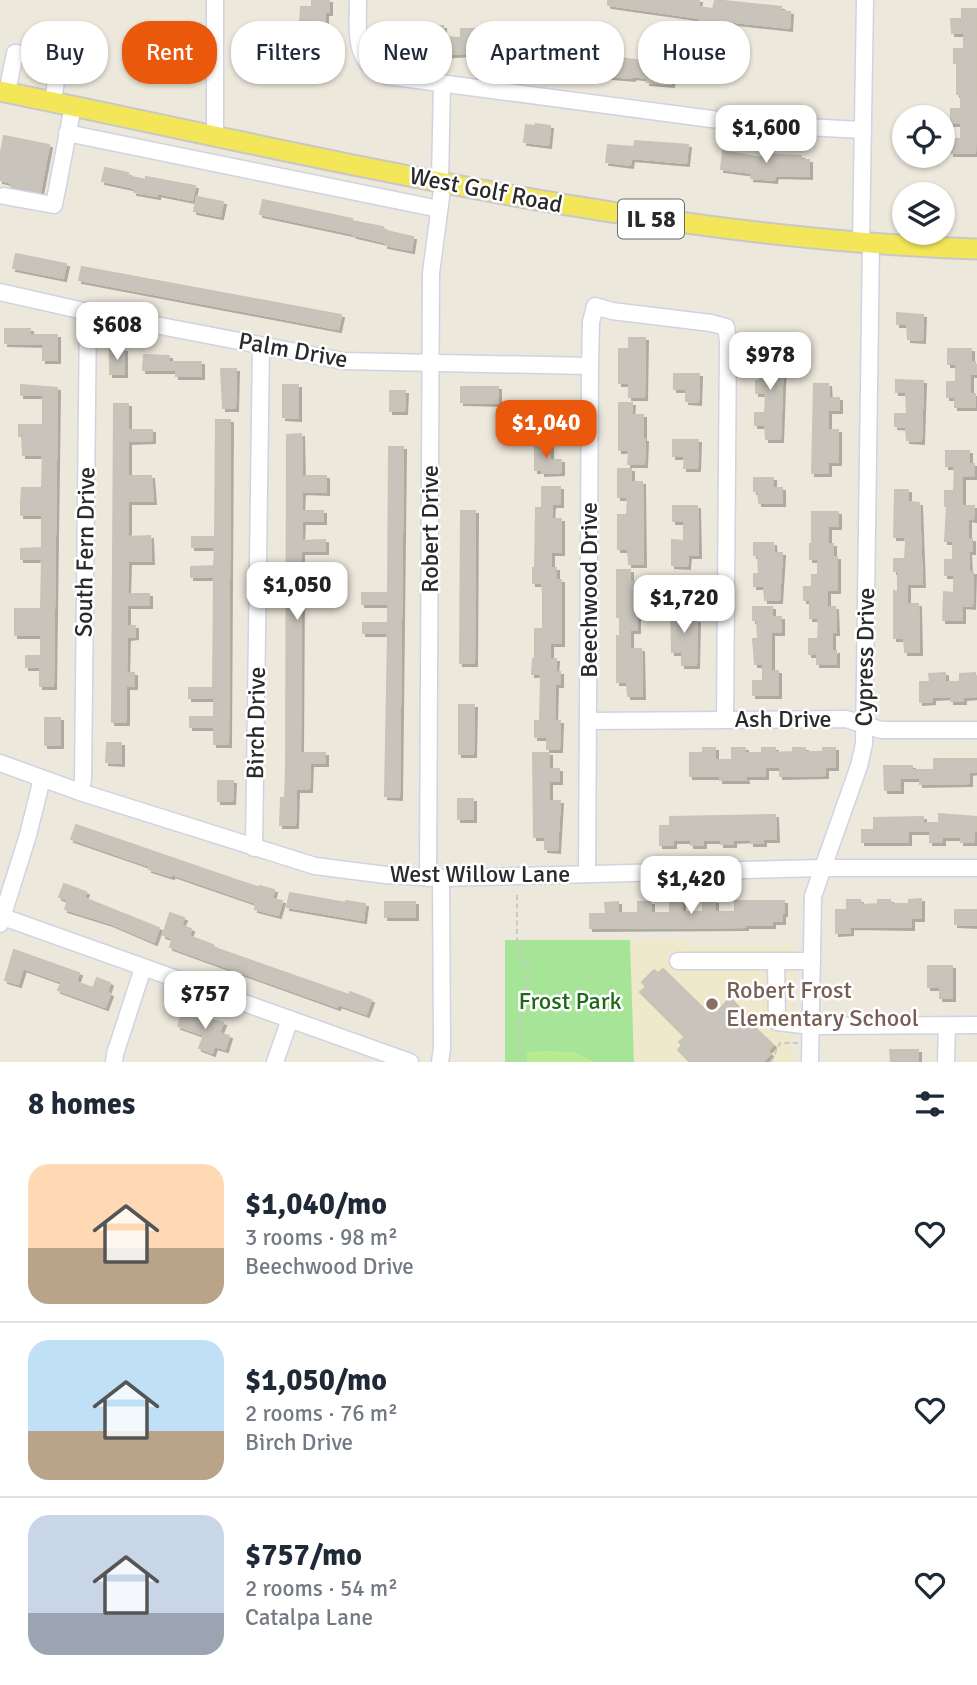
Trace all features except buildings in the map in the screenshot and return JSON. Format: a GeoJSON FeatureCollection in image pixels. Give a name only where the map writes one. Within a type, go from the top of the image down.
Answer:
{"type":"FeatureCollection","features":[{"type":"Feature","properties":{"kind":"main road","name":"West Golf Road"},"geometry":{"type":"LineString","coordinates":[[5,96],[53,102],[441,182],[645,218],[866,242],[977,249]]}},
{"type":"Feature","properties":{"kind":"street"},"geometry":{"type":"LineString","coordinates":[[215,0],[215,135]]}},
{"type":"Feature","properties":{"kind":"street"},"geometry":{"type":"LineString","coordinates":[[358,0],[359,44]]}},
{"type":"Feature","properties":{"kind":"street","name":"Cypress Drive"},"geometry":{"type":"LineString","coordinates":[[810,1062],[813,896],[859,766],[864,744],[865,0]]}},
{"type":"Feature","properties":{"kind":"street"},"geometry":{"type":"LineString","coordinates":[[5,96],[15,53],[59,60],[53,102]]}},
{"type":"Feature","properties":{"kind":"street"},"geometry":{"type":"LineString","coordinates":[[442,84],[749,124],[863,130]]}},
{"type":"Feature","properties":{"kind":"street","name":"Robert Drive"},"geometry":{"type":"LineString","coordinates":[[440,1062],[442,1048],[435,878],[431,363],[432,273],[441,182],[442,84]]}},
{"type":"Feature","properties":{"kind":"street"},"geometry":{"type":"LineString","coordinates":[[4,196],[54,205],[73,106]]}},
{"type":"Feature","properties":{"kind":"street","name":"West Golf Road"},"geometry":{"type":"LineString","coordinates":[[68,133],[439,209]]}},
{"type":"Feature","properties":{"kind":"street","name":"Palm Drive"},"geometry":{"type":"LineString","coordinates":[[0,292],[88,312],[343,361],[590,366]]}},
{"type":"Feature","properties":{"kind":"street","name":"Beechwood Drive"},"geometry":{"type":"LineString","coordinates":[[587,874],[590,366],[591,322],[595,306],[612,311],[726,327],[725,718]]}},
{"type":"Feature","properties":{"kind":"street","name":"South Fern Drive"},"geometry":{"type":"LineString","coordinates":[[80,792],[83,780],[88,312]]}},
{"type":"Feature","properties":{"kind":"street","name":"Birch Drive"},"geometry":{"type":"LineString","coordinates":[[254,848],[261,346]]}},
{"type":"Feature","properties":{"kind":"street","name":"Ash Drive"},"geometry":{"type":"LineString","coordinates":[[588,721],[846,719],[881,730],[977,730]]}},
{"type":"Feature","properties":{"kind":"street","name":"West Willow Lane"},"geometry":{"type":"LineString","coordinates":[[0,763],[80,792],[315,866],[435,878],[823,868],[977,868]]}},
{"type":"Feature","properties":{"kind":"street"},"geometry":{"type":"LineString","coordinates":[[42,779],[1,921],[410,1062]]}},
{"type":"Feature","properties":{"kind":"street"},"geometry":{"type":"LineString","coordinates":[[678,961],[812,961]]}},
{"type":"Feature","properties":{"kind":"street"},"geometry":{"type":"LineString","coordinates":[[776,961],[777,1022],[811,1026],[977,1025]]}},
{"type":"Feature","properties":{"kind":"street"},"geometry":{"type":"LineString","coordinates":[[114,1062],[143,968]]}},
{"type":"Feature","properties":{"kind":"street"},"geometry":{"type":"LineString","coordinates":[[275,1062],[290,1020]]}},
{"type":"Feature","properties":{"kind":"street"},"geometry":{"type":"LineString","coordinates":[[946,1062],[947,1026]]}},
{"type":"Feature","properties":{"kind":"path"},"geometry":{"type":"LineString","coordinates":[[517,895],[517,949],[529,971],[520,1019],[520,1062]]}},
{"type":"Feature","properties":{"kind":"path"},"geometry":{"type":"LineString","coordinates":[[771,1062],[780,1043],[799,1043]]}},
{"type":"Feature","properties":{"kind":"shaded area","name":"Robert Frost Elementary School"},"geometry":{"type":"Polygon","coordinates":[[[630,940],[686,940],[686,945],[793,945],[793,1062],[634,1062],[630,940]]]}},
{"type":"Feature","properties":{"kind":"green space","name":"Frost Park"},"geometry":{"type":"Polygon","coordinates":[[[505,940],[630,940],[634,1062],[505,1062],[505,940]]]}},
{"type":"Feature","properties":{"kind":"green space"},"geometry":{"type":"Polygon","coordinates":[[[527,1052],[574,1052],[594,1062],[527,1062],[527,1052]]]}},
{"type":"Feature","properties":{"kind":"place","name":"Robert Frost Elementary School"},"geometry":{"type":"Point","coordinates":[712,1004]}}]}
